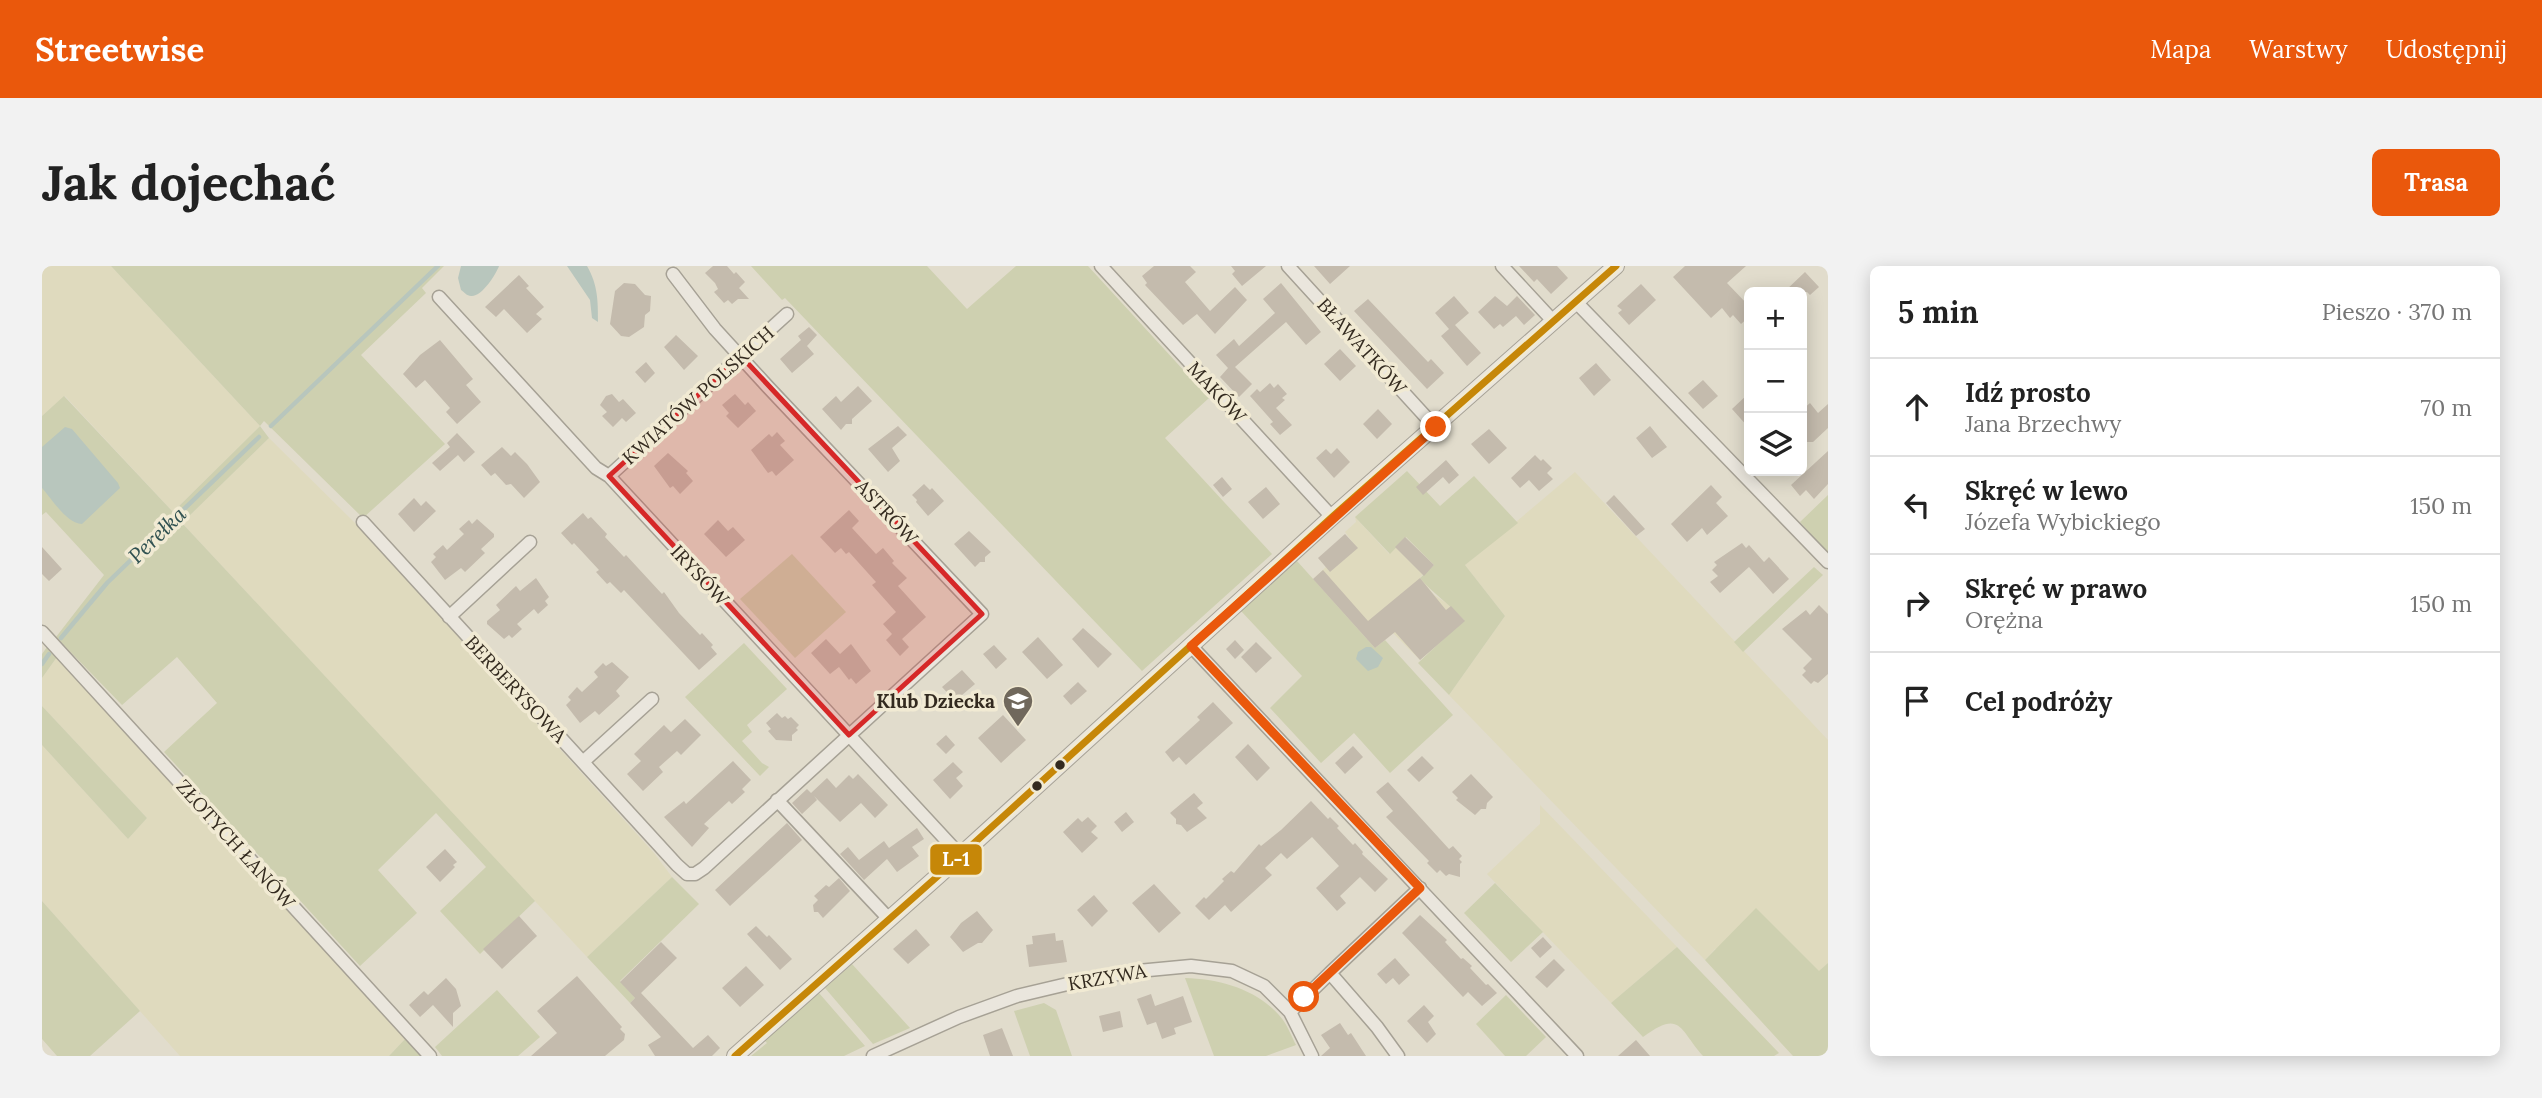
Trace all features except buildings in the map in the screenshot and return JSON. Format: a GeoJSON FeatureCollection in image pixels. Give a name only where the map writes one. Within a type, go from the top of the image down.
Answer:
{"type":"FeatureCollection","features":[{"type":"Feature","properties":{"kind":"street","name":"MAKÓW"},"geometry":{"type":"LineString","coordinates":[[1101,266],[1332,517]]}},
{"type":"Feature","properties":{"kind":"street","name":"BŁAWATKÓW"},"geometry":{"type":"LineString","coordinates":[[1288,266],[1436,427]]}},
{"type":"Feature","properties":{"kind":"street"},"geometry":{"type":"LineString","coordinates":[[1502,266],[1554,322]]}},
{"type":"Feature","properties":{"kind":"street"},"geometry":{"type":"LineString","coordinates":[[736,1055],[890,919],[1332,517],[1616,266]]}},
{"type":"Feature","properties":{"kind":"street","name":"ASTRÓW"},"geometry":{"type":"LineString","coordinates":[[673,274],[715,329],[982,614],[849,735]]}},
{"type":"Feature","properties":{"kind":"street","name":"IRYSÓW"},"geometry":{"type":"LineString","coordinates":[[439,297],[960,855]]}},
{"type":"Feature","properties":{"kind":"street"},"geometry":{"type":"LineString","coordinates":[[1576,302],[1828,562]]}},
{"type":"Feature","properties":{"kind":"street","name":"KWIATÓW POLSKICH"},"geometry":{"type":"LineString","coordinates":[[609,476],[787,314]]}},
{"type":"Feature","properties":{"kind":"street","name":"BERBERYSOWA"},"geometry":{"type":"LineString","coordinates":[[363,522],[687,874],[695,874],[704,868],[777,800]]}},
{"type":"Feature","properties":{"kind":"street"},"geometry":{"type":"LineString","coordinates":[[449,617],[530,542]]}},
{"type":"Feature","properties":{"kind":"street","name":"ZŁOTYCH ŁANÓW"},"geometry":{"type":"LineString","coordinates":[[42,632],[430,1056]]}},
{"type":"Feature","properties":{"kind":"street"},"geometry":{"type":"LineString","coordinates":[[1191,646],[1577,1056]]}},
{"type":"Feature","properties":{"kind":"street"},"geometry":{"type":"LineString","coordinates":[[584,761],[652,699]]}},
{"type":"Feature","properties":{"kind":"street"},"geometry":{"type":"LineString","coordinates":[[849,735],[777,800],[890,919]]}},
{"type":"Feature","properties":{"kind":"street"},"geometry":{"type":"LineString","coordinates":[[1290,1012],[1420,888]]}},
{"type":"Feature","properties":{"kind":"street","name":"KRZYWA"},"geometry":{"type":"LineString","coordinates":[[873,1056],[959,1017],[1017,996],[1138,971],[1198,966],[1232,971],[1264,986],[1290,1012],[1312,1056]]}},
{"type":"Feature","properties":{"kind":"street"},"geometry":{"type":"LineString","coordinates":[[1330,973],[1377,1027],[1398,1056]]}},
{"type":"Feature","properties":{"kind":"highlighted area"},"geometry":{"type":"Polygon","coordinates":[[[741,356],[982,614],[849,735],[609,476],[741,356]]]}},
{"type":"Feature","properties":{"kind":"shaded area"},"geometry":{"type":"Polygon","coordinates":[[[42,266],[111,266],[260,426],[173,512],[65,396],[42,416],[42,266]]]}},
{"type":"Feature","properties":{"kind":"shaded area"},"geometry":{"type":"Polygon","coordinates":[[[461,266],[499,266],[484,289],[471,296],[461,290],[458,278],[461,266]]]}},
{"type":"Feature","properties":{"kind":"shaded area"},"geometry":{"type":"Polygon","coordinates":[[[567,266],[587,266],[591,273],[597,300],[598,322],[592,318],[590,300],[567,266]]]}},
{"type":"Feature","properties":{"kind":"shaded area"},"geometry":{"type":"Polygon","coordinates":[[[65,427],[72,429],[120,488],[82,524],[70,520],[42,488],[42,447],[65,427]]]}},
{"type":"Feature","properties":{"kind":"shaded area"},"geometry":{"type":"Polygon","coordinates":[[[269,438],[355,523],[654,853],[672,877],[587,957],[182,523],[269,438]]]}},
{"type":"Feature","properties":{"kind":"shaded area"},"geometry":{"type":"Polygon","coordinates":[[[1575,472],[1828,740],[1828,963],[1819,972],[1715,949],[1705,960],[1449,695],[1505,616],[1465,565],[1575,472]]]}},
{"type":"Feature","properties":{"kind":"shaded area"},"geometry":{"type":"Polygon","coordinates":[[[1355,517],[1389,554],[1405,537],[1434,565],[1420,577],[1434,595],[1451,606],[1465,621],[1420,660],[1393,633],[1375,648],[1313,579],[1326,567],[1330,572],[1357,548],[1345,532],[1356,522],[1355,517]]]}},
{"type":"Feature","properties":{"kind":"shaded area"},"geometry":{"type":"Polygon","coordinates":[[[1371,647],[1383,658],[1378,667],[1368,671],[1356,659],[1358,652],[1371,647]]]}},
{"type":"Feature","properties":{"kind":"shaded area"},"geometry":{"type":"Polygon","coordinates":[[[57,657],[406,1038],[389,1056],[180,1056],[42,901],[42,745],[128,839],[147,818],[42,706],[42,678],[57,657]]]}},
{"type":"Feature","properties":{"kind":"shaded area"},"geometry":{"type":"Polygon","coordinates":[[[1540,805],[1677,947],[1611,1003],[1487,874],[1540,824],[1540,805]]]}},
{"type":"Feature","properties":{"kind":"green space"},"geometry":{"type":"Polygon","coordinates":[[[111,266],[444,266],[422,288],[426,293],[361,355],[445,444],[363,518],[264,421],[260,426],[111,266]]]}},
{"type":"Feature","properties":{"kind":"green space"},"geometry":{"type":"Polygon","coordinates":[[[751,266],[927,266],[967,309],[1016,266],[1088,266],[1209,398],[1165,438],[1272,554],[1142,671],[785,298],[782,300],[751,266]]]}},
{"type":"Feature","properties":{"kind":"green space"},"geometry":{"type":"Polygon","coordinates":[[[64,396],[173,512],[260,426],[269,438],[182,523],[535,901],[480,954],[440,911],[486,867],[436,813],[378,870],[417,913],[360,966],[164,752],[217,703],[177,657],[122,705],[56,637],[104,575],[46,512],[42,515],[42,416],[64,396]]]}},
{"type":"Feature","properties":{"kind":"green space"},"geometry":{"type":"Polygon","coordinates":[[[1407,471],[1440,506],[1474,476],[1518,523],[1465,565],[1505,616],[1449,695],[1418,663],[1464,620],[1420,578],[1434,565],[1406,537],[1390,554],[1355,517],[1407,471]]]}},
{"type":"Feature","properties":{"kind":"green space"},"geometry":{"type":"Polygon","coordinates":[[[1828,495],[1828,553],[1800,522],[1828,495]]]}},
{"type":"Feature","properties":{"kind":"green space"},"geometry":{"type":"Polygon","coordinates":[[[792,554],[846,612],[795,658],[740,599],[792,554]]]}},
{"type":"Feature","properties":{"kind":"green space"},"geometry":{"type":"Polygon","coordinates":[[[1297,561],[1375,648],[1385,640],[1453,715],[1390,773],[1354,733],[1321,763],[1270,708],[1302,676],[1241,611],[1297,561]]]}},
{"type":"Feature","properties":{"kind":"green space"},"geometry":{"type":"Polygon","coordinates":[[[1814,567],[1823,575],[1743,652],[1734,642],[1814,567]]]}},
{"type":"Feature","properties":{"kind":"green space"},"geometry":{"type":"Polygon","coordinates":[[[744,643],[787,689],[747,725],[752,732],[742,741],[769,767],[760,776],[685,697],[744,643]]]}},
{"type":"Feature","properties":{"kind":"green space"},"geometry":{"type":"Polygon","coordinates":[[[47,647],[57,657],[42,678],[42,654],[47,647]]]}},
{"type":"Feature","properties":{"kind":"green space"},"geometry":{"type":"Polygon","coordinates":[[[42,706],[147,818],[128,839],[42,745],[42,706]]]}},
{"type":"Feature","properties":{"kind":"green space"},"geometry":{"type":"Polygon","coordinates":[[[672,877],[699,904],[620,981],[635,998],[630,1003],[587,957],[672,877]]]}},
{"type":"Feature","properties":{"kind":"green space"},"geometry":{"type":"Polygon","coordinates":[[[1495,883],[1543,932],[1511,962],[1464,913],[1495,883]]]}},
{"type":"Feature","properties":{"kind":"green space"},"geometry":{"type":"Polygon","coordinates":[[[42,901],[140,1011],[90,1056],[57,1056],[42,1039],[42,901]]]}},
{"type":"Feature","properties":{"kind":"green space"},"geometry":{"type":"Polygon","coordinates":[[[1756,908],[1819,971],[1828,963],[1828,1056],[1793,1056],[1705,960],[1756,908]]]}},
{"type":"Feature","properties":{"kind":"green space"},"geometry":{"type":"Polygon","coordinates":[[[1677,947],[1779,1053],[1774,1056],[1703,1056],[1683,1031],[1672,1024],[1665,1024],[1643,1037],[1611,1003],[1677,947]]]}},
{"type":"Feature","properties":{"kind":"green space"},"geometry":{"type":"Polygon","coordinates":[[[852,964],[910,1028],[873,1044],[825,988],[852,964]]]}},
{"type":"Feature","properties":{"kind":"green space"},"geometry":{"type":"Polygon","coordinates":[[[1185,978],[1226,984],[1263,1001],[1283,1020],[1296,1045],[1266,1056],[1214,1056],[1185,978]]]}},
{"type":"Feature","properties":{"kind":"green space"},"geometry":{"type":"Polygon","coordinates":[[[497,990],[540,1037],[518,1056],[442,1056],[435,1047],[497,990]]]}},
{"type":"Feature","properties":{"kind":"green space"},"geometry":{"type":"Polygon","coordinates":[[[819,993],[865,1046],[844,1056],[751,1056],[767,1043],[764,1040],[819,993]]]}},
{"type":"Feature","properties":{"kind":"green space"},"geometry":{"type":"Polygon","coordinates":[[[1506,995],[1546,1037],[1526,1056],[1505,1056],[1476,1024],[1506,995]]]}},
{"type":"Feature","properties":{"kind":"green space"},"geometry":{"type":"Polygon","coordinates":[[[1044,1003],[1056,1010],[1072,1056],[1030,1056],[1014,1011],[1044,1003]]]}},
{"type":"Feature","properties":{"kind":"green space"},"geometry":{"type":"Polygon","coordinates":[[[406,1038],[422,1056],[389,1056],[406,1038]]]}},
{"type":"Feature","properties":{"kind":"waterway","name":"Perełka"},"geometry":{"type":"LineString","coordinates":[[271,426],[438,266]]}},
{"type":"Feature","properties":{"kind":"waterway","name":"Perełka"},"geometry":{"type":"LineString","coordinates":[[61,638],[107,583],[259,437]]}},
{"type":"Feature","properties":{"kind":"waterway","name":"Perełka"},"geometry":{"type":"LineString","coordinates":[[42,664],[49,654]]}},
{"type":"Feature","properties":{"kind":"transit line","name":"L-1"},"geometry":{"type":"LineString","coordinates":[[735,1056],[939,875],[1332,517],[1616,266]]}},
{"type":"Feature","properties":{"kind":"place","name":"Klub Dziecka"},"geometry":{"type":"Point","coordinates":[1018,728]}},
{"type":"Feature","properties":{"kind":"route"},"geometry":{"type":"LineString","coordinates":[[1304,997],[1420,888],[1191,646],[1332,517],[1436,427]]}}]}
